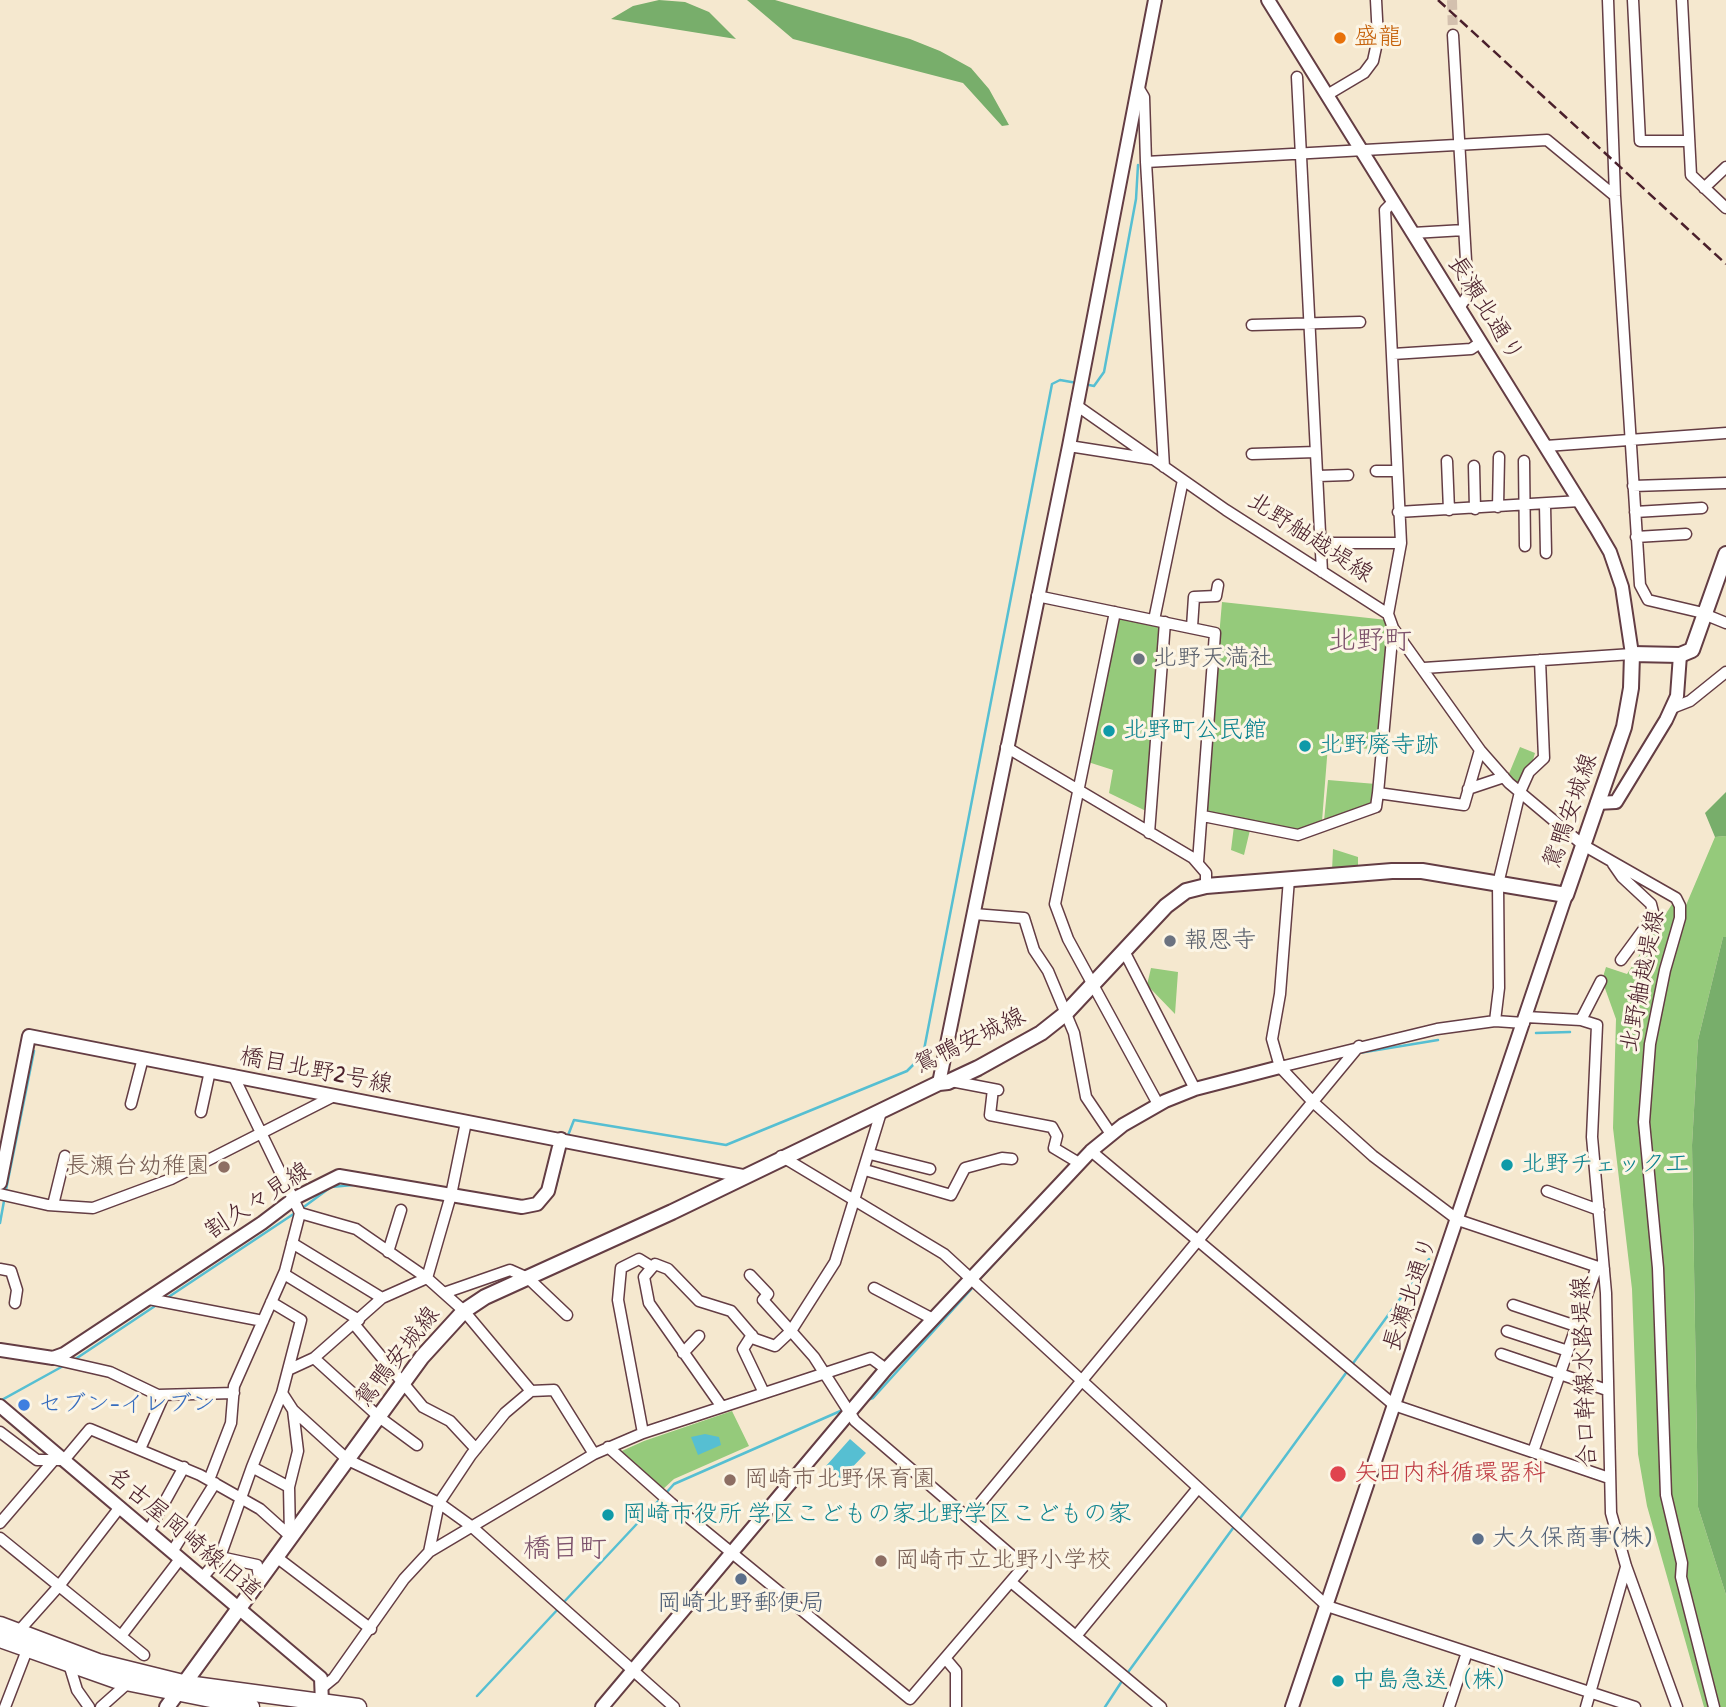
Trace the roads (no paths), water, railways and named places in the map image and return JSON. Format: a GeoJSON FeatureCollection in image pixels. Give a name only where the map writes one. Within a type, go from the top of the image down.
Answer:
{"type":"FeatureCollection","features":[{"type":"Feature","properties":{"kind":"main road"},"geometry":{"type":"LineString","coordinates":[[1632,654],[1680,655],[1689,653],[1696,646],[1726,554]]}},
{"type":"Feature","properties":{"kind":"main road","name":"鴛鴨安城線"},"geometry":{"type":"LineString","coordinates":[[177,1695],[290,1535],[404,1382],[464,1311],[485,1297],[781,1156],[945,1082],[1041,1033],[1065,1014],[1166,906],[1186,891],[1206,886],[1422,871],[1566,895],[1624,727],[1631,688],[1632,654]]}},
{"type":"Feature","properties":{"kind":"main road"},"geometry":{"type":"LineString","coordinates":[[0,1625],[177,1695],[323,1695],[358,1707]]}},
{"type":"Feature","properties":{"kind":"main road"},"geometry":{"type":"LineString","coordinates":[[0,1639],[128,1683],[177,1695],[251,1707]]}},
{"type":"Feature","properties":{"kind":"street"},"geometry":{"type":"LineString","coordinates":[[1079,1163],[1054,1148],[1057,1136],[1052,1127],[990,1115],[996,1089],[945,1082],[1006,747],[1069,446],[1154,0]]}},
{"type":"Feature","properties":{"kind":"street","name":"長瀬北通り"},"geometry":{"type":"LineString","coordinates":[[1268,0],[1580,501],[1609,552],[1619,579],[1632,654]]}},
{"type":"Feature","properties":{"kind":"street"},"geometry":{"type":"LineString","coordinates":[[1327,95],[1364,73],[1373,61],[1378,38],[1376,0]]}},
{"type":"Feature","properties":{"kind":"street"},"geometry":{"type":"LineString","coordinates":[[1608,0],[1615,196],[1640,585],[1648,600],[1726,623]]}},
{"type":"Feature","properties":{"kind":"street"},"geometry":{"type":"LineString","coordinates":[[1633,0],[1640,141],[1689,141]]}},
{"type":"Feature","properties":{"kind":"street"},"geometry":{"type":"LineString","coordinates":[[1682,0],[1691,174],[1726,208]]}},
{"type":"Feature","properties":{"kind":"street"},"geometry":{"type":"LineString","coordinates":[[1453,35],[1468,295],[1459,308]]}},
{"type":"Feature","properties":{"kind":"street"},"geometry":{"type":"LineString","coordinates":[[1297,77],[1322,572]]}},
{"type":"Feature","properties":{"kind":"street"},"geometry":{"type":"LineString","coordinates":[[1138,87],[1144,97],[1164,467]]}},
{"type":"Feature","properties":{"kind":"street"},"geometry":{"type":"LineString","coordinates":[[1146,162],[1547,140],[1615,196]]}},
{"type":"Feature","properties":{"kind":"street"},"geometry":{"type":"LineString","coordinates":[[1704,188],[1726,167]]}},
{"type":"Feature","properties":{"kind":"street"},"geometry":{"type":"LineString","coordinates":[[1388,614],[1401,543],[1385,210],[1393,202]]}},
{"type":"Feature","properties":{"kind":"street"},"geometry":{"type":"LineString","coordinates":[[1413,233],[1464,230]]}},
{"type":"Feature","properties":{"kind":"street"},"geometry":{"type":"LineString","coordinates":[[1252,325],[1360,322]]}},
{"type":"Feature","properties":{"kind":"street"},"geometry":{"type":"LineString","coordinates":[[1393,354],[1471,349],[1480,343]]}},
{"type":"Feature","properties":{"kind":"street","name":"北野舳越堤線"},"geometry":{"type":"LineString","coordinates":[[1076,405],[1183,480],[1388,614],[1393,628],[1480,750],[1504,777],[1583,845],[1676,898],[1682,910],[1665,970],[1650,1044],[1644,1122],[1658,1268],[1666,1495],[1682,1563],[1681,1577],[1714,1707]]}},
{"type":"Feature","properties":{"kind":"street"},"geometry":{"type":"LineString","coordinates":[[1546,446],[1726,433]]}},
{"type":"Feature","properties":{"kind":"street"},"geometry":{"type":"LineString","coordinates":[[1069,446],[1154,460]]}},
{"type":"Feature","properties":{"kind":"street"},"geometry":{"type":"LineString","coordinates":[[1252,454],[1316,452]]}},
{"type":"Feature","properties":{"kind":"street"},"geometry":{"type":"LineString","coordinates":[[1498,507],[1499,457]]}},
{"type":"Feature","properties":{"kind":"street"},"geometry":{"type":"LineString","coordinates":[[1447,461],[1449,510]]}},
{"type":"Feature","properties":{"kind":"street"},"geometry":{"type":"LineString","coordinates":[[1524,461],[1525,546]]}},
{"type":"Feature","properties":{"kind":"street"},"geometry":{"type":"LineString","coordinates":[[1474,466],[1475,509]]}},
{"type":"Feature","properties":{"kind":"street"},"geometry":{"type":"LineString","coordinates":[[1376,471],[1397,471]]}},
{"type":"Feature","properties":{"kind":"street"},"geometry":{"type":"LineString","coordinates":[[1318,476],[1348,475]]}},
{"type":"Feature","properties":{"kind":"street"},"geometry":{"type":"LineString","coordinates":[[1149,833],[1160,621],[1183,480]]}},
{"type":"Feature","properties":{"kind":"street"},"geometry":{"type":"LineString","coordinates":[[1633,486],[1726,483]]}},
{"type":"Feature","properties":{"kind":"street"},"geometry":{"type":"LineString","coordinates":[[1398,512],[1580,501]]}},
{"type":"Feature","properties":{"kind":"street"},"geometry":{"type":"LineString","coordinates":[[1545,505],[1546,553]]}},
{"type":"Feature","properties":{"kind":"street"},"geometry":{"type":"LineString","coordinates":[[1635,512],[1702,508]]}},
{"type":"Feature","properties":{"kind":"street"},"geometry":{"type":"LineString","coordinates":[[1636,537],[1686,534]]}},
{"type":"Feature","properties":{"kind":"street"},"geometry":{"type":"LineString","coordinates":[[1321,543],[1401,543]]}},
{"type":"Feature","properties":{"kind":"street"},"geometry":{"type":"LineString","coordinates":[[1192,627],[1194,597],[1216,596],[1218,585]]}},
{"type":"Feature","properties":{"kind":"street"},"geometry":{"type":"LineString","coordinates":[[1037,596],[1215,633],[1198,862]]}},
{"type":"Feature","properties":{"kind":"street"},"geometry":{"type":"LineString","coordinates":[[1115,612],[1055,904],[1068,939],[1094,982],[1158,1104]]}},
{"type":"Feature","properties":{"kind":"street"},"geometry":{"type":"LineString","coordinates":[[1203,816],[1298,835],[1376,807],[1393,628]]}},
{"type":"Feature","properties":{"kind":"street"},"geometry":{"type":"LineString","coordinates":[[1424,668],[1632,654]]}},
{"type":"Feature","properties":{"kind":"street"},"geometry":{"type":"LineString","coordinates":[[1597,803],[1616,802],[1672,708],[1677,696],[1680,655]]}},
{"type":"Feature","properties":{"kind":"street"},"geometry":{"type":"LineString","coordinates":[[1495,1021],[1499,988],[1498,884],[1520,792],[1529,772],[1544,758],[1540,660]]}},
{"type":"Feature","properties":{"kind":"street"},"geometry":{"type":"LineString","coordinates":[[1672,708],[1690,701],[1726,672]]}},
{"type":"Feature","properties":{"kind":"street"},"geometry":{"type":"LineString","coordinates":[[1006,747],[1198,862],[1206,873],[1206,886]]}},
{"type":"Feature","properties":{"kind":"street"},"geometry":{"type":"LineString","coordinates":[[1378,793],[1464,805],[1480,750]]}},
{"type":"Feature","properties":{"kind":"street"},"geometry":{"type":"LineString","coordinates":[[1468,789],[1504,777]]}},
{"type":"Feature","properties":{"kind":"street"},"geometry":{"type":"LineString","coordinates":[[1611,861],[1622,877],[1651,904],[1653,912],[1652,918],[1621,960]]}},
{"type":"Feature","properties":{"kind":"street"},"geometry":{"type":"LineString","coordinates":[[1289,879],[1280,993],[1272,1039],[1280,1067],[1313,1102],[1373,1156],[1458,1220],[1600,1269],[1576,1326],[1532,1452]]}},
{"type":"Feature","properties":{"kind":"street","name":"長瀬北通り"},"geometry":{"type":"LineString","coordinates":[[1292,1707],[1566,895]]}},
{"type":"Feature","properties":{"kind":"street"},"geometry":{"type":"LineString","coordinates":[[974,914],[1024,918],[1034,950],[1048,971],[1074,1033],[1086,1097],[1111,1134]]}},
{"type":"Feature","properties":{"kind":"street"},"geometry":{"type":"LineString","coordinates":[[1124,951],[1195,1089]]}},
{"type":"Feature","properties":{"kind":"street"},"geometry":{"type":"LineString","coordinates":[[602,1707],[848,1412],[931,1318],[1079,1163],[1111,1134],[1158,1104],[1195,1089],[1359,1046],[1495,1021],[1581,1020],[1601,981]]}},
{"type":"Feature","properties":{"kind":"street","name":"合口幹線水路堤線"},"geometry":{"type":"LineString","coordinates":[[1581,1020],[1597,1025],[1592,1137],[1600,1210],[1600,1269],[1611,1513],[1626,1566],[1677,1707]]}},
{"type":"Feature","properties":{"kind":"street","name":"橋目北野2号線"},"geometry":{"type":"LineString","coordinates":[[0,1183],[29,1036],[743,1175]]}},
{"type":"Feature","properties":{"kind":"street"},"geometry":{"type":"LineString","coordinates":[[968,1518],[1359,1046]]}},
{"type":"Feature","properties":{"kind":"street"},"geometry":{"type":"LineString","coordinates":[[131,1104],[144,1058]]}},
{"type":"Feature","properties":{"kind":"street"},"geometry":{"type":"LineString","coordinates":[[201,1112],[210,1071]]}},
{"type":"Feature","properties":{"kind":"street"},"geometry":{"type":"LineString","coordinates":[[121,1636],[176,1555],[212,1481],[232,1423],[234,1393],[284,1274],[300,1213],[233,1075]]}},
{"type":"Feature","properties":{"kind":"street"},"geometry":{"type":"LineString","coordinates":[[0,1194],[53,1205],[93,1208],[172,1179],[334,1096]]}},
{"type":"Feature","properties":{"kind":"street"},"geometry":{"type":"LineString","coordinates":[[722,1407],[649,1303],[644,1277],[654,1264],[668,1269],[699,1301],[731,1311],[752,1335],[775,1346],[791,1331],[835,1262],[882,1109]]}},
{"type":"Feature","properties":{"kind":"street"},"geometry":{"type":"LineString","coordinates":[[428,1278],[451,1195],[466,1122]]}},
{"type":"Feature","properties":{"kind":"street","name":"割久々見線"},"geometry":{"type":"LineString","coordinates":[[53,1358],[149,1299],[295,1198],[339,1176],[522,1207],[537,1204],[548,1191],[561,1139]]}},
{"type":"Feature","properties":{"kind":"street"},"geometry":{"type":"LineString","coordinates":[[1091,1151],[1394,1405],[1609,1478]]}},
{"type":"Feature","properties":{"kind":"street"},"geometry":{"type":"LineString","coordinates":[[870,1154],[930,1169]]}},
{"type":"Feature","properties":{"kind":"street"},"geometry":{"type":"LineString","coordinates":[[53,1205],[65,1156]]}},
{"type":"Feature","properties":{"kind":"street"},"geometry":{"type":"LineString","coordinates":[[781,1156],[944,1254],[1327,1606],[1634,1707]]}},
{"type":"Feature","properties":{"kind":"street"},"geometry":{"type":"LineString","coordinates":[[865,1170],[951,1195],[965,1168],[1002,1158],[1012,1159]]}},
{"type":"Feature","properties":{"kind":"street"},"geometry":{"type":"LineString","coordinates":[[1547,1191],[1600,1210]]}},
{"type":"Feature","properties":{"kind":"street"},"geometry":{"type":"LineString","coordinates":[[388,1252],[401,1210]]}},
{"type":"Feature","properties":{"kind":"street"},"geometry":{"type":"LineString","coordinates":[[300,1213],[356,1229],[428,1278],[464,1311],[531,1391]]}},
{"type":"Feature","properties":{"kind":"street"},"geometry":{"type":"LineString","coordinates":[[292,1243],[382,1298]]}},
{"type":"Feature","properties":{"kind":"street"},"geometry":{"type":"LineString","coordinates":[[643,1433],[618,1300],[621,1268],[639,1259],[652,1267]]}},
{"type":"Feature","properties":{"kind":"street"},"geometry":{"type":"LineString","coordinates":[[0,1269],[11,1271],[18,1298]]}},
{"type":"Feature","properties":{"kind":"street"},"geometry":{"type":"LineString","coordinates":[[444,1293],[510,1270],[528,1278],[566,1315]]}},
{"type":"Feature","properties":{"kind":"street"},"geometry":{"type":"LineString","coordinates":[[284,1274],[357,1322],[423,1407],[450,1421],[475,1449]]}},
{"type":"Feature","properties":{"kind":"street"},"geometry":{"type":"LineString","coordinates":[[608,1447],[671,1503],[910,1699],[1011,1582],[1024,1566],[848,1412],[814,1357],[763,1300],[768,1294],[750,1275]]}},
{"type":"Feature","properties":{"kind":"street"},"geometry":{"type":"LineString","coordinates":[[288,1370],[314,1358],[382,1298],[428,1278]]}},
{"type":"Feature","properties":{"kind":"street"},"geometry":{"type":"LineString","coordinates":[[874,1288],[931,1318]]}},
{"type":"Feature","properties":{"kind":"street"},"geometry":{"type":"LineString","coordinates":[[149,1299],[263,1321]]}},
{"type":"Feature","properties":{"kind":"street"},"geometry":{"type":"LineString","coordinates":[[202,1578],[220,1557],[282,1394],[301,1320],[271,1302]]}},
{"type":"Feature","properties":{"kind":"street"},"geometry":{"type":"LineString","coordinates":[[1513,1305],[1576,1326]]}},
{"type":"Feature","properties":{"kind":"street"},"geometry":{"type":"LineString","coordinates":[[1507,1331],[1568,1351]]}},
{"type":"Feature","properties":{"kind":"street"},"geometry":{"type":"LineString","coordinates":[[752,1335],[743,1349],[764,1393]]}},
{"type":"Feature","properties":{"kind":"street"},"geometry":{"type":"LineString","coordinates":[[683,1353],[699,1336]]}},
{"type":"Feature","properties":{"kind":"street"},"geometry":{"type":"LineString","coordinates":[[0,1350],[110,1371],[164,1395],[234,1393]]}},
{"type":"Feature","properties":{"kind":"street"},"geometry":{"type":"LineString","coordinates":[[1501,1354],[1607,1390]]}},
{"type":"Feature","properties":{"kind":"street"},"geometry":{"type":"LineString","coordinates":[[314,1358],[379,1417],[417,1445]]}},
{"type":"Feature","properties":{"kind":"street"},"geometry":{"type":"LineString","coordinates":[[323,1695],[404,1579],[429,1552],[594,1454],[643,1433],[871,1358],[886,1369]]}},
{"type":"Feature","properties":{"kind":"street"},"geometry":{"type":"LineString","coordinates":[[429,1552],[439,1503],[475,1449],[505,1413],[531,1391],[554,1390],[594,1454]]}},
{"type":"Feature","properties":{"kind":"street"},"geometry":{"type":"LineString","coordinates":[[282,1394],[293,1410],[348,1460],[439,1503],[471,1526],[582,1627],[634,1668],[674,1707]]}},
{"type":"Feature","properties":{"kind":"street"},"geometry":{"type":"LineString","coordinates":[[140,1449],[164,1395]]}},
{"type":"Feature","properties":{"kind":"street","name":"名古屋岡崎線旧道"},"geometry":{"type":"LineString","coordinates":[[0,1406],[59,1460],[120,1507],[321,1678],[323,1695]]}},
{"type":"Feature","properties":{"kind":"street"},"geometry":{"type":"LineString","coordinates":[[290,1535],[289,1488],[298,1451],[293,1410]]}},
{"type":"Feature","properties":{"kind":"street"},"geometry":{"type":"LineString","coordinates":[[17,1420],[1,1436],[37,1460],[59,1460]]}},
{"type":"Feature","properties":{"kind":"street"},"geometry":{"type":"LineString","coordinates":[[0,1522],[90,1429],[212,1481],[260,1509],[290,1535]]}},
{"type":"Feature","properties":{"kind":"street"},"geometry":{"type":"LineString","coordinates":[[148,1532],[184,1467]]}},
{"type":"Feature","properties":{"kind":"street"},"geometry":{"type":"LineString","coordinates":[[252,1467],[289,1488]]}},
{"type":"Feature","properties":{"kind":"street"},"geometry":{"type":"LineString","coordinates":[[1076,1636],[1198,1488]]}},
{"type":"Feature","properties":{"kind":"street"},"geometry":{"type":"LineString","coordinates":[[18,1632],[59,1586],[120,1507]]}},
{"type":"Feature","properties":{"kind":"street"},"geometry":{"type":"LineString","coordinates":[[0,1538],[144,1655]]}},
{"type":"Feature","properties":{"kind":"street"},"geometry":{"type":"LineString","coordinates":[[275,1556],[371,1629]]}},
{"type":"Feature","properties":{"kind":"street"},"geometry":{"type":"LineString","coordinates":[[220,1557],[257,1565],[260,1578]]}},
{"type":"Feature","properties":{"kind":"street"},"geometry":{"type":"LineString","coordinates":[[1586,1707],[1626,1566]]}},
{"type":"Feature","properties":{"kind":"street"},"geometry":{"type":"LineString","coordinates":[[1011,1582],[1161,1707]]}},
{"type":"Feature","properties":{"kind":"street"},"geometry":{"type":"LineString","coordinates":[[5,1707],[27,1650]]}},
{"type":"Feature","properties":{"kind":"street"},"geometry":{"type":"LineString","coordinates":[[1449,1707],[1467,1652]]}},
{"type":"Feature","properties":{"kind":"street"},"geometry":{"type":"LineString","coordinates":[[945,1658],[956,1671],[956,1707]]}},
{"type":"Feature","properties":{"kind":"street"},"geometry":{"type":"LineString","coordinates":[[69,1664],[77,1690],[89,1707]]}},
{"type":"Feature","properties":{"kind":"street"},"geometry":{"type":"LineString","coordinates":[[101,1707],[128,1683]]}},
{"type":"Feature","properties":{"kind":"water"},"geometry":{"type":"Polygon","coordinates":[[[705,1434],[719,1437],[721,1445],[698,1455],[691,1437],[705,1434]]]}},
{"type":"Feature","properties":{"kind":"water"},"geometry":{"type":"Polygon","coordinates":[[[850,1439],[866,1453],[841,1479],[826,1466],[850,1439]]]}},
{"type":"Feature","properties":{"kind":"waterway"},"geometry":{"type":"LineString","coordinates":[[1084,384],[1094,386],[1104,372],[1136,199],[1138,165]]}},
{"type":"Feature","properties":{"kind":"waterway"},"geometry":{"type":"LineString","coordinates":[[567,1138],[574,1120],[726,1145],[907,1071],[923,1055],[1052,384],[1060,380],[1077,383]]}},
{"type":"Feature","properties":{"kind":"waterway"},"geometry":{"type":"LineString","coordinates":[[1536,1033],[1570,1032]]}},
{"type":"Feature","properties":{"kind":"waterway"},"geometry":{"type":"LineString","coordinates":[[1359,1053],[1438,1040]]}},
{"type":"Feature","properties":{"kind":"waterway"},"geometry":{"type":"LineString","coordinates":[[6,1190],[34,1051]]}},
{"type":"Feature","properties":{"kind":"waterway"},"geometry":{"type":"LineString","coordinates":[[556,1186],[566,1145]]}},
{"type":"Feature","properties":{"kind":"waterway"},"geometry":{"type":"LineString","coordinates":[[301,1209],[331,1187],[353,1185]]}},
{"type":"Feature","properties":{"kind":"waterway"},"geometry":{"type":"LineString","coordinates":[[979,1280],[1060,1193]]}},
{"type":"Feature","properties":{"kind":"waterway"},"geometry":{"type":"LineString","coordinates":[[0,1223],[4,1201]]}},
{"type":"Feature","properties":{"kind":"waterway"},"geometry":{"type":"LineString","coordinates":[[167,1298],[295,1213]]}},
{"type":"Feature","properties":{"kind":"waterway"},"geometry":{"type":"LineString","coordinates":[[1126,1675],[1429,1259]]}},
{"type":"Feature","properties":{"kind":"waterway"},"geometry":{"type":"LineString","coordinates":[[867,1400],[873,1398],[975,1285]]}},
{"type":"Feature","properties":{"kind":"waterway"},"geometry":{"type":"LineString","coordinates":[[74,1360],[158,1304]]}},
{"type":"Feature","properties":{"kind":"waterway"},"geometry":{"type":"LineString","coordinates":[[0,1401],[65,1365]]}},
{"type":"Feature","properties":{"kind":"waterway"},"geometry":{"type":"LineString","coordinates":[[666,1493],[674,1484],[845,1409]]}},
{"type":"Feature","properties":{"kind":"waterway"},"geometry":{"type":"LineString","coordinates":[[563,1603],[661,1498]]}},
{"type":"Feature","properties":{"kind":"waterway"},"geometry":{"type":"LineString","coordinates":[[477,1696],[559,1608]]}},
{"type":"Feature","properties":{"kind":"waterway"},"geometry":{"type":"LineString","coordinates":[[1105,1707],[1122,1681]]}},
{"type":"Feature","properties":{"kind":"tunnel"},"geometry":{"type":"LineString","coordinates":[[1452,0],[1453,35]]}},
{"type":"Feature","properties":{"kind":"railway"},"geometry":{"type":"LineString","coordinates":[[1438,0],[1726,264]]}},
{"type":"Feature","properties":{"kind":"place","name":"盛龍"},"geometry":{"type":"Point","coordinates":[1340,38]}},
{"type":"Feature","properties":{"kind":"place","name":"北野天満社"},"geometry":{"type":"Point","coordinates":[1139,659]}},
{"type":"Feature","properties":{"kind":"place","name":"北野町公民館"},"geometry":{"type":"Point","coordinates":[1109,731]}},
{"type":"Feature","properties":{"kind":"place","name":"北野廃寺跡"},"geometry":{"type":"Point","coordinates":[1305,746]}},
{"type":"Feature","properties":{"kind":"place","name":"報恩寺"},"geometry":{"type":"Point","coordinates":[1170,941]}},
{"type":"Feature","properties":{"kind":"place","name":"北野チェック工"},"geometry":{"type":"Point","coordinates":[1507,1165]}},
{"type":"Feature","properties":{"kind":"place","name":"長瀬台幼稚園"},"geometry":{"type":"Point","coordinates":[224,1167]}},
{"type":"Feature","properties":{"kind":"place","name":"セブン-イレブン"},"geometry":{"type":"Point","coordinates":[24,1405]}},
{"type":"Feature","properties":{"kind":"place","name":"矢田内科循環器科"},"geometry":{"type":"Point","coordinates":[1338,1474]}},
{"type":"Feature","properties":{"kind":"place","name":"岡崎市北野保育園"},"geometry":{"type":"Point","coordinates":[730,1480]}},
{"type":"Feature","properties":{"kind":"place","name":"岡崎市役所 学区こどもの家北野学区こどもの家"},"geometry":{"type":"Point","coordinates":[608,1515]}},
{"type":"Feature","properties":{"kind":"place","name":"大久保商事(株)"},"geometry":{"type":"Point","coordinates":[1478,1539]}},
{"type":"Feature","properties":{"kind":"place","name":"岡崎市立北野小学校"},"geometry":{"type":"Point","coordinates":[881,1561]}},
{"type":"Feature","properties":{"kind":"place","name":"岡崎北野郵便局"},"geometry":{"type":"Point","coordinates":[741,1579]}},
{"type":"Feature","properties":{"kind":"place","name":"中島急送（株）"},"geometry":{"type":"Point","coordinates":[1338,1681]}},
{"type":"Feature","properties":{"kind":"district","name":"北野町"},"geometry":{"type":"Point","coordinates":[1370,642]}},
{"type":"Feature","properties":{"kind":"district","name":"橋目町"},"geometry":{"type":"Point","coordinates":[565,1550]}}]}
